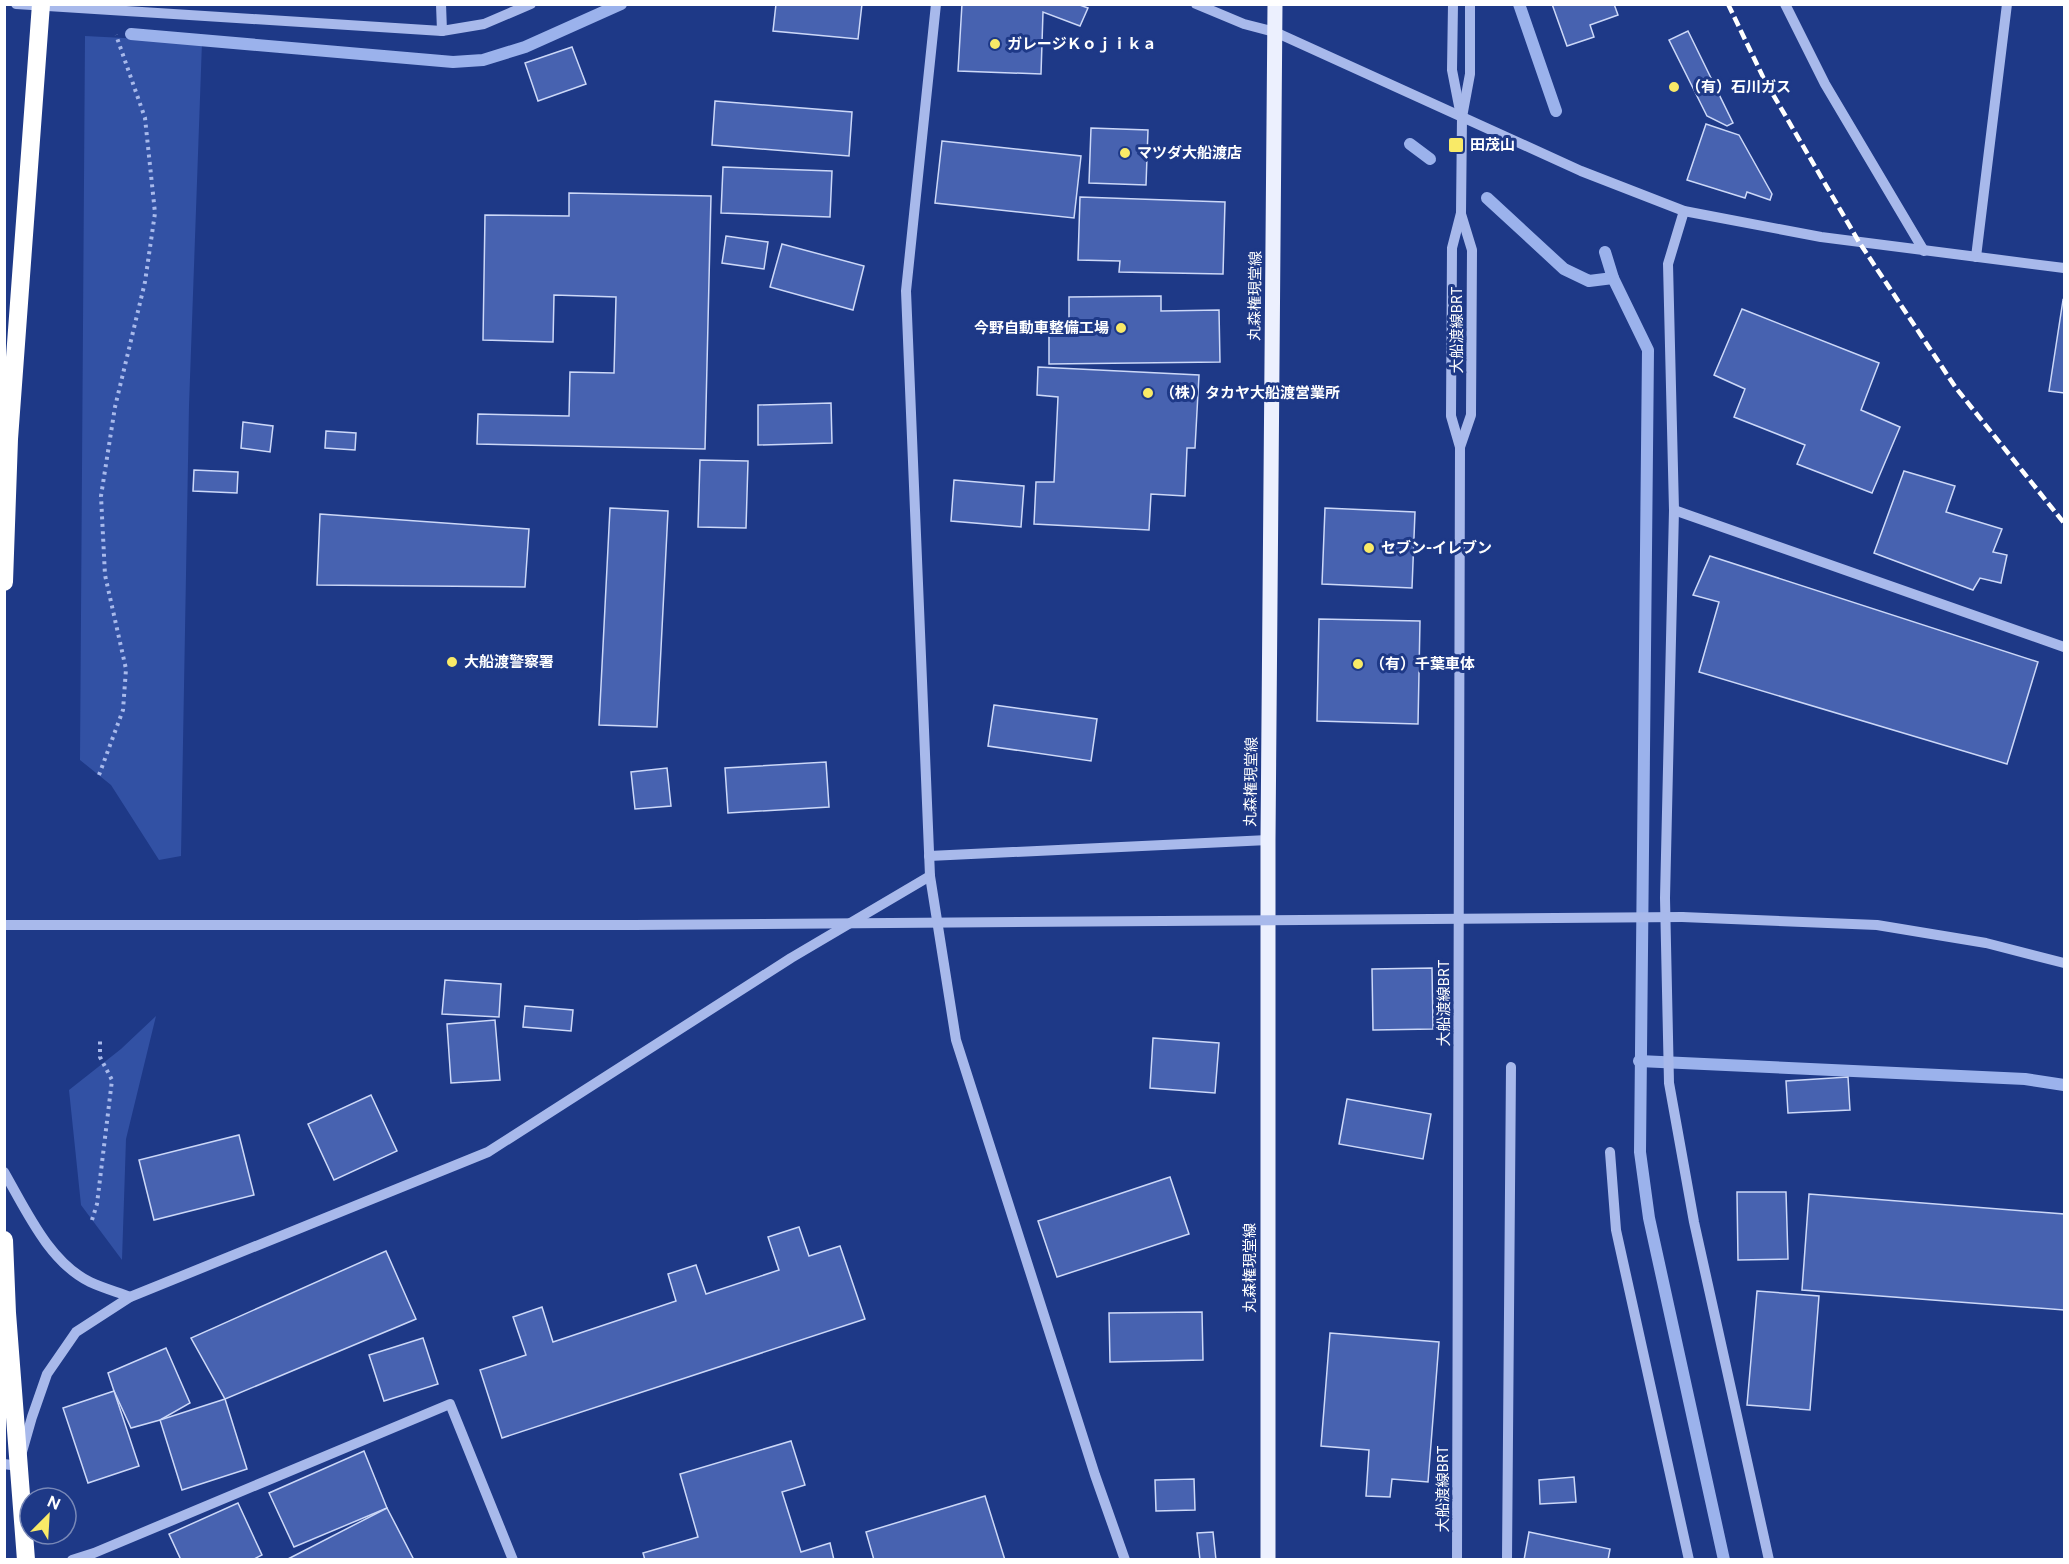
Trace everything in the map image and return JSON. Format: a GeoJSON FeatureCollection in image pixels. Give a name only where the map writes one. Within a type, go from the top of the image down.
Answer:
{"type":"FeatureCollection","features":[{"type":"Feature","properties":{"kind":"highway"},"geometry":{"type":"LineString","coordinates":[[4,582],[9,439],[41,6]]}},
{"type":"Feature","properties":{"kind":"highway"},"geometry":{"type":"LineString","coordinates":[[4,1240],[11,1465],[26,1560]]}},
{"type":"Feature","properties":{"kind":"main road","name":"丸森権現堂線"},"geometry":{"type":"LineString","coordinates":[[1268,1560],[1268,840],[1275,4]]}},
{"type":"Feature","properties":{"kind":"street"},"geometry":{"type":"LineString","coordinates":[[16,4],[442,31],[484,24],[531,4]]}},
{"type":"Feature","properties":{"kind":"street"},"geometry":{"type":"LineString","coordinates":[[441,4],[442,31]]}},
{"type":"Feature","properties":{"kind":"street"},"geometry":{"type":"LineString","coordinates":[[936,4],[906,291],[930,876],[956,1040],[1095,1475],[1125,1560]]}},
{"type":"Feature","properties":{"kind":"street"},"geometry":{"type":"LineString","coordinates":[[1196,4],[1244,24],[1275,32],[1581,171],[1684,211],[1821,237],[2064,268]]}},
{"type":"Feature","properties":{"kind":"street","name":"大船渡線BRT"},"geometry":{"type":"LineString","coordinates":[[1453,4],[1452,70],[1462,117]]}},
{"type":"Feature","properties":{"kind":"street","name":"大船渡線BRT"},"geometry":{"type":"LineString","coordinates":[[1457,1560],[1460,447],[1451,416],[1452,248],[1461,213],[1462,117],[1470,74],[1470,4]]}},
{"type":"Feature","properties":{"kind":"street"},"geometry":{"type":"LineString","coordinates":[[1785,4],[1825,84],[1924,251]]}},
{"type":"Feature","properties":{"kind":"street"},"geometry":{"type":"LineString","coordinates":[[1976,257],[2007,4]]}},
{"type":"Feature","properties":{"kind":"street"},"geometry":{"type":"LineString","coordinates":[[1684,211],[1668,264],[1674,510],[1665,898],[1669,1083],[1694,1222],[1770,1560]]}},
{"type":"Feature","properties":{"kind":"street","name":"大船渡線BRT"},"geometry":{"type":"LineString","coordinates":[[1460,447],[1472,415],[1472,250],[1461,213]]}},
{"type":"Feature","properties":{"kind":"street"},"geometry":{"type":"LineString","coordinates":[[1674,510],[2064,647]]}},
{"type":"Feature","properties":{"kind":"street"},"geometry":{"type":"LineString","coordinates":[[929,856],[1268,840]]}},
{"type":"Feature","properties":{"kind":"street"},"geometry":{"type":"LineString","coordinates":[[11,1465],[32,1417],[47,1374],[76,1332],[130,1297],[488,1152],[790,958],[930,876]]}},
{"type":"Feature","properties":{"kind":"street"},"geometry":{"type":"LineString","coordinates":[[4,925],[634,925],[1682,917],[1877,925],[1986,943],[2064,963]]}},
{"type":"Feature","properties":{"kind":"street"},"geometry":{"type":"LineString","coordinates":[[1507,1560],[1511,1067]]}},
{"type":"Feature","properties":{"kind":"street"},"geometry":{"type":"LineString","coordinates":[[1610,1152],[1616,1230],[1689,1560]]}},
{"type":"Feature","properties":{"kind":"street"},"geometry":{"type":"LineString","coordinates":[[4,1172],[38,1233],[61,1259],[88,1281],[130,1297]]}},
{"type":"Feature","properties":{"kind":"street"},"geometry":{"type":"LineString","coordinates":[[72,1560],[94,1553],[450,1404],[513,1560]]}},
{"type":"Feature","properties":{"kind":"path"},"geometry":{"type":"LineString","coordinates":[[99,775],[123,710],[126,669],[105,575],[101,496],[115,407],[145,282],[155,213],[146,118],[108,11]]}},
{"type":"Feature","properties":{"kind":"path"},"geometry":{"type":"LineString","coordinates":[[92,1220],[97,1204],[112,1080],[100,1057],[100,1037]]}},
{"type":"Feature","properties":{"kind":"shaded area"},"geometry":{"type":"Polygon","coordinates":[[[85,36],[202,42],[189,406],[181,856],[159,860],[111,785],[80,760],[85,36]]]}},
{"type":"Feature","properties":{"kind":"shaded area"},"geometry":{"type":"Polygon","coordinates":[[[156,1016],[126,1139],[122,1260],[81,1205],[69,1090],[121,1049],[156,1016]]]}},
{"type":"Feature","properties":{"kind":"building"},"geometry":{"type":"Polygon","coordinates":[[[776,4],[862,4],[858,39],[773,31],[776,4]]]}},
{"type":"Feature","properties":{"kind":"building"},"geometry":{"type":"Polygon","coordinates":[[[962,4],[1077,4],[1088,8],[1080,26],[1043,12],[1041,74],[958,71],[962,4]]]}},
{"type":"Feature","properties":{"kind":"building"},"geometry":{"type":"Polygon","coordinates":[[[1552,4],[1614,4],[1618,15],[1590,25],[1594,37],[1567,46],[1552,4]]]}},
{"type":"Feature","properties":{"kind":"building"},"geometry":{"type":"Polygon","coordinates":[[[1688,31],[1733,123],[1727,126],[1707,116],[1669,40],[1688,31]]]}},
{"type":"Feature","properties":{"kind":"building"},"geometry":{"type":"Polygon","coordinates":[[[572,47],[586,84],[538,101],[525,63],[572,47]]]}},
{"type":"Feature","properties":{"kind":"building"},"geometry":{"type":"Polygon","coordinates":[[[715,101],[852,112],[849,156],[712,145],[715,101]]]}},
{"type":"Feature","properties":{"kind":"building"},"geometry":{"type":"Polygon","coordinates":[[[1706,124],[1739,135],[1772,194],[1770,200],[1747,192],[1745,198],[1687,180],[1706,124]]]}},
{"type":"Feature","properties":{"kind":"building"},"geometry":{"type":"Polygon","coordinates":[[[1091,128],[1148,130],[1146,185],[1089,183],[1091,128]]]}},
{"type":"Feature","properties":{"kind":"building"},"geometry":{"type":"Polygon","coordinates":[[[942,141],[1081,156],[1074,218],[935,203],[942,141]]]}},
{"type":"Feature","properties":{"kind":"building"},"geometry":{"type":"Polygon","coordinates":[[[723,167],[832,171],[830,217],[721,213],[723,167]]]}},
{"type":"Feature","properties":{"kind":"building"},"geometry":{"type":"Polygon","coordinates":[[[569,193],[711,196],[705,449],[477,444],[478,414],[569,416],[570,372],[614,373],[616,297],[554,295],[553,342],[483,340],[485,215],[569,216],[569,193]]]}},
{"type":"Feature","properties":{"kind":"building"},"geometry":{"type":"Polygon","coordinates":[[[1080,197],[1225,202],[1223,274],[1119,272],[1120,261],[1078,260],[1080,197]]]}},
{"type":"Feature","properties":{"kind":"building"},"geometry":{"type":"Polygon","coordinates":[[[726,236],[768,242],[764,269],[722,263],[726,236]]]}},
{"type":"Feature","properties":{"kind":"building"},"geometry":{"type":"Polygon","coordinates":[[[782,244],[864,266],[853,310],[770,287],[782,244]]]}},
{"type":"Feature","properties":{"kind":"building"},"geometry":{"type":"Polygon","coordinates":[[[1161,296],[1161,311],[1219,310],[1220,362],[1049,364],[1049,325],[1069,325],[1069,297],[1161,296]]]}},
{"type":"Feature","properties":{"kind":"building"},"geometry":{"type":"Polygon","coordinates":[[[2064,301],[2064,393],[2049,391],[2064,301]]]}},
{"type":"Feature","properties":{"kind":"building"},"geometry":{"type":"Polygon","coordinates":[[[1742,309],[1879,363],[1861,410],[1900,427],[1872,493],[1797,464],[1805,445],[1734,417],[1745,389],[1714,375],[1742,309]]]}},
{"type":"Feature","properties":{"kind":"building"},"geometry":{"type":"Polygon","coordinates":[[[1038,367],[1199,375],[1195,448],[1187,448],[1185,496],[1151,494],[1149,530],[1034,524],[1036,482],[1054,482],[1058,397],[1037,395],[1038,367]]]}},
{"type":"Feature","properties":{"kind":"building"},"geometry":{"type":"Polygon","coordinates":[[[831,403],[832,443],[758,445],[758,405],[831,403]]]}},
{"type":"Feature","properties":{"kind":"building"},"geometry":{"type":"Polygon","coordinates":[[[243,422],[273,426],[270,452],[241,448],[243,422]]]}},
{"type":"Feature","properties":{"kind":"building"},"geometry":{"type":"Polygon","coordinates":[[[326,431],[356,433],[355,450],[325,448],[326,431]]]}},
{"type":"Feature","properties":{"kind":"building"},"geometry":{"type":"Polygon","coordinates":[[[700,460],[748,461],[746,528],[698,527],[700,460]]]}},
{"type":"Feature","properties":{"kind":"building"},"geometry":{"type":"Polygon","coordinates":[[[194,470],[238,472],[237,493],[193,491],[194,470]]]}},
{"type":"Feature","properties":{"kind":"building"},"geometry":{"type":"Polygon","coordinates":[[[1904,471],[1955,486],[1946,512],[2002,529],[1993,552],[2007,555],[2001,583],[1980,578],[1973,590],[1874,553],[1904,471]]]}},
{"type":"Feature","properties":{"kind":"building"},"geometry":{"type":"Polygon","coordinates":[[[954,480],[1024,486],[1021,527],[951,521],[954,480]]]}},
{"type":"Feature","properties":{"kind":"building"},"geometry":{"type":"Polygon","coordinates":[[[610,508],[668,511],[657,727],[599,725],[610,508]]]}},
{"type":"Feature","properties":{"kind":"building","name":"セブン-イレブン"},"geometry":{"type":"Polygon","coordinates":[[[1325,508],[1415,512],[1412,588],[1322,584],[1325,508]]]}},
{"type":"Feature","properties":{"kind":"building"},"geometry":{"type":"Polygon","coordinates":[[[320,514],[529,529],[525,587],[317,585],[320,514]]]}},
{"type":"Feature","properties":{"kind":"building"},"geometry":{"type":"Polygon","coordinates":[[[1710,556],[2038,662],[2007,764],[1699,672],[1719,602],[1693,595],[1710,556]]]}},
{"type":"Feature","properties":{"kind":"building"},"geometry":{"type":"Polygon","coordinates":[[[1319,619],[1420,621],[1418,724],[1317,721],[1319,619]]]}},
{"type":"Feature","properties":{"kind":"building"},"geometry":{"type":"Polygon","coordinates":[[[994,705],[1097,719],[1091,761],[988,746],[994,705]]]}},
{"type":"Feature","properties":{"kind":"building"},"geometry":{"type":"Polygon","coordinates":[[[826,762],[829,807],[728,813],[725,768],[826,762]]]}},
{"type":"Feature","properties":{"kind":"building"},"geometry":{"type":"Polygon","coordinates":[[[667,768],[671,806],[635,809],[631,772],[667,768]]]}},
{"type":"Feature","properties":{"kind":"building"},"geometry":{"type":"Polygon","coordinates":[[[1432,968],[1433,1029],[1373,1030],[1372,969],[1432,968]]]}},
{"type":"Feature","properties":{"kind":"building"},"geometry":{"type":"Polygon","coordinates":[[[445,980],[501,984],[499,1017],[442,1014],[445,980]]]}},
{"type":"Feature","properties":{"kind":"building"},"geometry":{"type":"Polygon","coordinates":[[[525,1006],[573,1010],[571,1031],[523,1027],[525,1006]]]}},
{"type":"Feature","properties":{"kind":"building"},"geometry":{"type":"Polygon","coordinates":[[[495,1020],[500,1080],[451,1083],[447,1024],[495,1020]]]}},
{"type":"Feature","properties":{"kind":"building"},"geometry":{"type":"Polygon","coordinates":[[[1153,1038],[1219,1043],[1215,1093],[1150,1088],[1153,1038]]]}},
{"type":"Feature","properties":{"kind":"building"},"geometry":{"type":"Polygon","coordinates":[[[1848,1077],[1850,1110],[1788,1113],[1786,1081],[1848,1077]]]}},
{"type":"Feature","properties":{"kind":"building"},"geometry":{"type":"Polygon","coordinates":[[[371,1095],[397,1151],[334,1180],[308,1124],[371,1095]]]}},
{"type":"Feature","properties":{"kind":"building"},"geometry":{"type":"Polygon","coordinates":[[[1347,1099],[1431,1114],[1423,1159],[1339,1144],[1347,1099]]]}},
{"type":"Feature","properties":{"kind":"building"},"geometry":{"type":"Polygon","coordinates":[[[239,1135],[254,1195],[154,1220],[139,1160],[239,1135]]]}},
{"type":"Feature","properties":{"kind":"building"},"geometry":{"type":"Polygon","coordinates":[[[1170,1177],[1189,1234],[1057,1277],[1038,1221],[1170,1177]]]}},
{"type":"Feature","properties":{"kind":"building"},"geometry":{"type":"Polygon","coordinates":[[[1737,1192],[1786,1192],[1788,1259],[1738,1260],[1737,1192]]]}},
{"type":"Feature","properties":{"kind":"building"},"geometry":{"type":"Polygon","coordinates":[[[1809,1194],[2064,1214],[2064,1310],[1802,1290],[1809,1194]]]}},
{"type":"Feature","properties":{"kind":"building"},"geometry":{"type":"Polygon","coordinates":[[[799,1227],[809,1256],[840,1246],[865,1319],[502,1438],[480,1370],[526,1355],[513,1317],[542,1307],[553,1342],[676,1301],[668,1274],[696,1265],[706,1294],[779,1270],[768,1237],[799,1227]]]}},
{"type":"Feature","properties":{"kind":"building"},"geometry":{"type":"Polygon","coordinates":[[[386,1251],[416,1319],[225,1399],[191,1338],[386,1251]]]}},
{"type":"Feature","properties":{"kind":"building"},"geometry":{"type":"Polygon","coordinates":[[[1757,1291],[1819,1296],[1810,1410],[1747,1405],[1757,1291]]]}},
{"type":"Feature","properties":{"kind":"building"},"geometry":{"type":"Polygon","coordinates":[[[1202,1312],[1203,1360],[1110,1362],[1109,1313],[1202,1312]]]}},
{"type":"Feature","properties":{"kind":"building"},"geometry":{"type":"Polygon","coordinates":[[[1330,1333],[1439,1342],[1428,1482],[1392,1479],[1390,1497],[1366,1496],[1369,1450],[1321,1446],[1330,1333]]]}},
{"type":"Feature","properties":{"kind":"building"},"geometry":{"type":"Polygon","coordinates":[[[423,1338],[438,1384],[384,1401],[369,1355],[423,1338]]]}},
{"type":"Feature","properties":{"kind":"building"},"geometry":{"type":"Polygon","coordinates":[[[166,1348],[190,1403],[160,1420],[131,1428],[108,1373],[166,1348]]]}},
{"type":"Feature","properties":{"kind":"building"},"geometry":{"type":"Polygon","coordinates":[[[114,1391],[139,1466],[88,1483],[63,1408],[114,1391]]]}},
{"type":"Feature","properties":{"kind":"building"},"geometry":{"type":"Polygon","coordinates":[[[225,1399],[247,1469],[182,1490],[160,1420],[225,1399]]]}},
{"type":"Feature","properties":{"kind":"building"},"geometry":{"type":"Polygon","coordinates":[[[791,1441],[805,1485],[782,1492],[801,1552],[830,1543],[834,1560],[645,1560],[643,1553],[698,1537],[680,1474],[791,1441]]]}},
{"type":"Feature","properties":{"kind":"building"},"geometry":{"type":"Polygon","coordinates":[[[364,1451],[387,1508],[294,1547],[269,1493],[364,1451]]]}},
{"type":"Feature","properties":{"kind":"building"},"geometry":{"type":"Polygon","coordinates":[[[1574,1477],[1576,1502],[1540,1504],[1539,1480],[1574,1477]]]}},
{"type":"Feature","properties":{"kind":"building"},"geometry":{"type":"Polygon","coordinates":[[[1194,1479],[1195,1510],[1156,1511],[1155,1480],[1194,1479]]]}},
{"type":"Feature","properties":{"kind":"building"},"geometry":{"type":"Polygon","coordinates":[[[985,1496],[1005,1560],[874,1560],[866,1532],[985,1496]]]}},
{"type":"Feature","properties":{"kind":"building"},"geometry":{"type":"Polygon","coordinates":[[[238,1503],[262,1555],[252,1560],[181,1560],[169,1534],[238,1503]]]}},
{"type":"Feature","properties":{"kind":"building"},"geometry":{"type":"Polygon","coordinates":[[[387,1508],[414,1560],[286,1560],[387,1508]]]}},
{"type":"Feature","properties":{"kind":"building"},"geometry":{"type":"Polygon","coordinates":[[[1213,1532],[1216,1560],[1200,1560],[1197,1533],[1213,1532]]]}},
{"type":"Feature","properties":{"kind":"building"},"geometry":{"type":"Polygon","coordinates":[[[1529,1532],[1610,1549],[1608,1560],[1524,1560],[1529,1532]]]}},
{"type":"Feature","properties":{"kind":"waterway"},"geometry":{"type":"LineString","coordinates":[[131,34],[453,62],[483,60],[525,47],[621,4]]}},
{"type":"Feature","properties":{"kind":"waterway"},"geometry":{"type":"LineString","coordinates":[[1519,4],[1556,111]]}},
{"type":"Feature","properties":{"kind":"waterway"},"geometry":{"type":"LineString","coordinates":[[1410,144],[1430,159]]}},
{"type":"Feature","properties":{"kind":"waterway"},"geometry":{"type":"LineString","coordinates":[[1487,198],[1564,269],[1589,281],[1613,278]]}},
{"type":"Feature","properties":{"kind":"waterway"},"geometry":{"type":"LineString","coordinates":[[1605,252],[1613,278],[1648,350],[1640,1152],[1649,1218],[1724,1560]]}},
{"type":"Feature","properties":{"kind":"waterway"},"geometry":{"type":"LineString","coordinates":[[1639,1061],[2025,1079],[2064,1085]]}},
{"type":"Feature","properties":{"kind":"railway"},"geometry":{"type":"LineString","coordinates":[[1728,4],[1764,79],[1859,242],[1956,388],[2064,523]]}},
{"type":"Feature","properties":{"kind":"place","name":"ガレージＫｏｊｉｋａ"},"geometry":{"type":"Point","coordinates":[995,44]}},
{"type":"Feature","properties":{"kind":"place","name":"（有）石川ガス"},"geometry":{"type":"Point","coordinates":[1674,87]}},
{"type":"Feature","properties":{"kind":"place","name":"田茂山"},"geometry":{"type":"Point","coordinates":[1456,145]}},
{"type":"Feature","properties":{"kind":"place","name":"マツダ大船渡店"},"geometry":{"type":"Point","coordinates":[1125,153]}},
{"type":"Feature","properties":{"kind":"place","name":"今野自動車整備工場"},"geometry":{"type":"Point","coordinates":[1121,328]}},
{"type":"Feature","properties":{"kind":"place","name":"（株）タカヤ大船渡営業所"},"geometry":{"type":"Point","coordinates":[1148,393]}},
{"type":"Feature","properties":{"kind":"place","name":"セブン-イレブン"},"geometry":{"type":"Point","coordinates":[1369,548]}},
{"type":"Feature","properties":{"kind":"place","name":"大船渡警察署"},"geometry":{"type":"Point","coordinates":[452,662]}},
{"type":"Feature","properties":{"kind":"place","name":"（有）千葉車体"},"geometry":{"type":"Point","coordinates":[1358,664]}}]}
